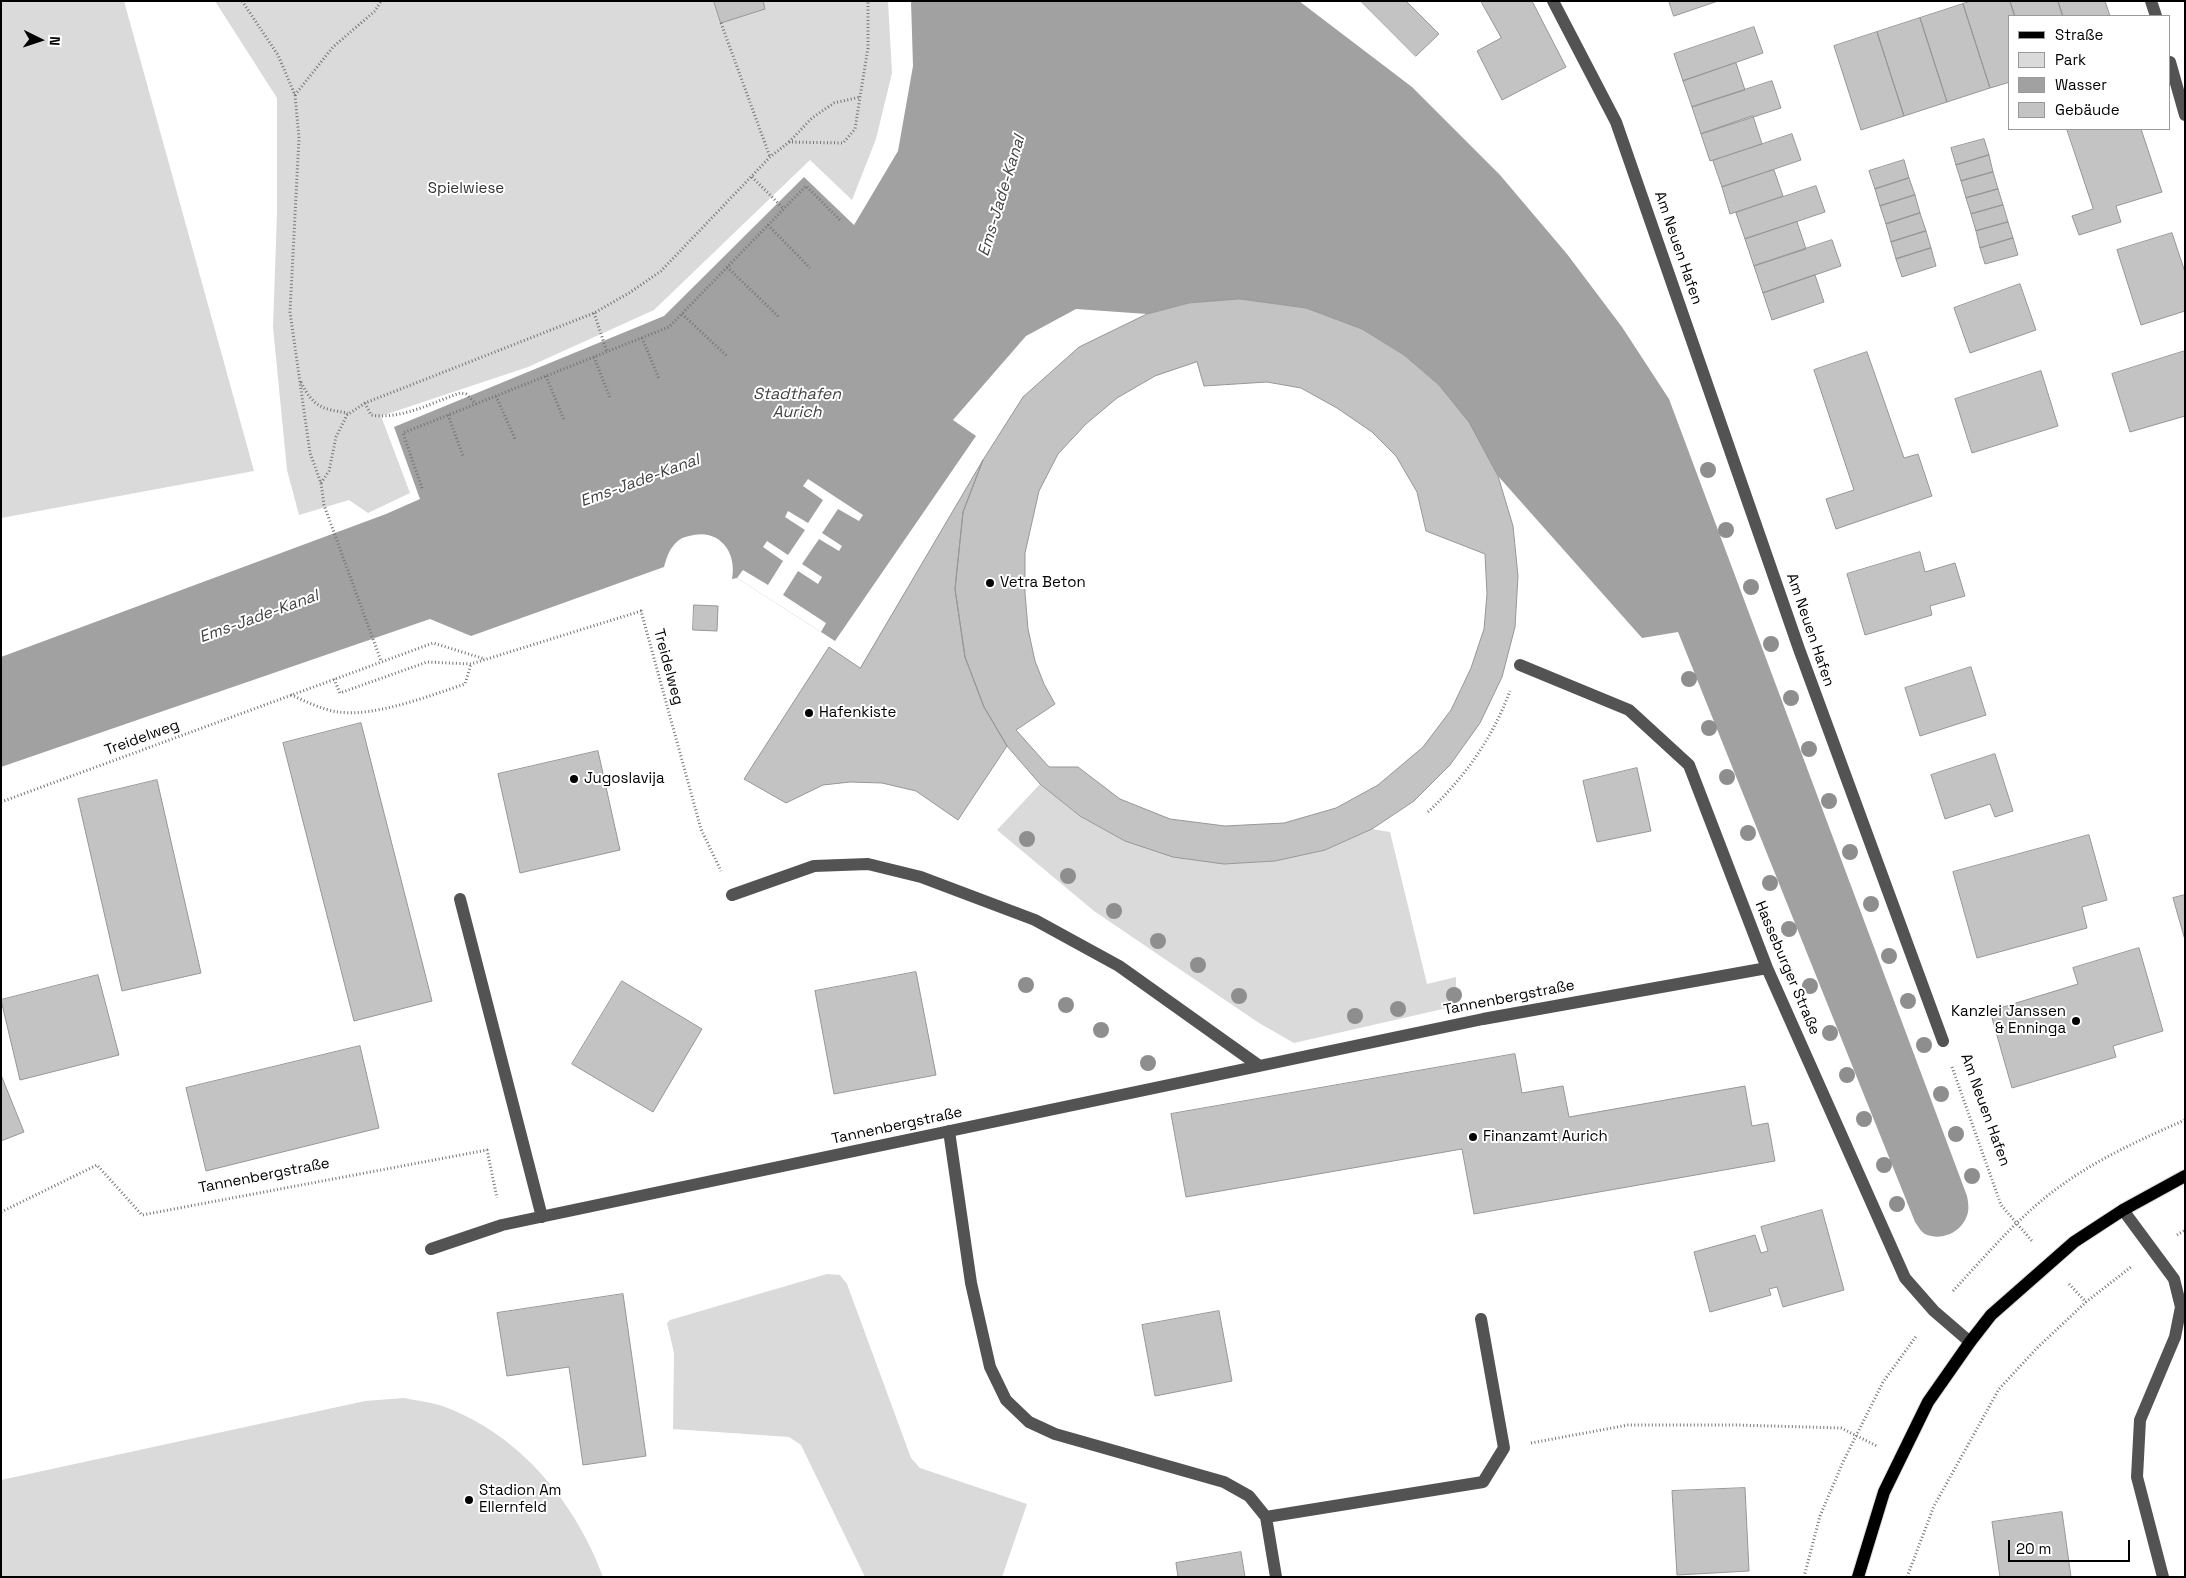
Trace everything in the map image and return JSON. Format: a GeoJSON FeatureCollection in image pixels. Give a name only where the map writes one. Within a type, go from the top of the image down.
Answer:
{"type":"FeatureCollection","features":[{"type":"Feature","properties":{"kind":"main road"},"geometry":{"type":"LineString","coordinates":[[1858,1577],[1884,1492],[1928,1402],[1970,1342],[1992,1315],[2074,1242],[2123,1210],[2185,1176]]}},
{"type":"Feature","properties":{"kind":"street","name":"Am Neuen Hafen"},"geometry":{"type":"LineString","coordinates":[[1553,1],[1616,122],[1799,649],[1943,1041]]}},
{"type":"Feature","properties":{"kind":"street"},"geometry":{"type":"LineString","coordinates":[[2151,1],[2156,15]]}},
{"type":"Feature","properties":{"kind":"street"},"geometry":{"type":"LineString","coordinates":[[2171,65],[2185,114]]}},
{"type":"Feature","properties":{"kind":"street","name":"Hasseburger Straße"},"geometry":{"type":"LineString","coordinates":[[1520,665],[1629,710],[1689,765],[1767,968],[1904,1278],[1934,1311],[1970,1342]]}},
{"type":"Feature","properties":{"kind":"street"},"geometry":{"type":"LineString","coordinates":[[732,895],[814,866],[868,864],[921,878],[1035,920],[1119,966],[1258,1066]]}},
{"type":"Feature","properties":{"kind":"street"},"geometry":{"type":"LineString","coordinates":[[460,900],[542,1217]]}},
{"type":"Feature","properties":{"kind":"street","name":"Tannenbergstraße"},"geometry":{"type":"LineString","coordinates":[[430,1249],[502,1225],[1258,1066],[1483,1019],[1767,968]]}},
{"type":"Feature","properties":{"kind":"street"},"geometry":{"type":"LineString","coordinates":[[949,1131],[971,1283],[990,1367],[1006,1400],[1029,1422],[1056,1434],[1224,1482],[1249,1496],[1266,1517],[1276,1577]]}},
{"type":"Feature","properties":{"kind":"street"},"geometry":{"type":"LineString","coordinates":[[2123,1210],[2174,1279],[2181,1307],[2175,1337],[2140,1420],[2138,1477],[2163,1577]]}},
{"type":"Feature","properties":{"kind":"street"},"geometry":{"type":"LineString","coordinates":[[1266,1517],[1483,1482],[1504,1448],[1480,1319]]}},
{"type":"Feature","properties":{"kind":"path"},"geometry":{"type":"LineString","coordinates":[[242,1],[278,55],[295,95],[299,138],[290,312],[310,453],[321,484],[324,505],[381,661]]}},
{"type":"Feature","properties":{"kind":"path"},"geometry":{"type":"LineString","coordinates":[[295,95],[333,47],[375,11],[381,1]]}},
{"type":"Feature","properties":{"kind":"path"},"geometry":{"type":"LineString","coordinates":[[789,142],[843,143],[855,129],[868,48],[868,1]]}},
{"type":"Feature","properties":{"kind":"path"},"geometry":{"type":"LineString","coordinates":[[721,24],[770,157]]}},
{"type":"Feature","properties":{"kind":"path"},"geometry":{"type":"LineString","coordinates":[[321,484],[329,470],[336,437],[349,413],[365,403],[594,313],[629,293],[661,271],[770,157],[789,142],[812,118],[834,103],[860,97]]}},
{"type":"Feature","properties":{"kind":"path"},"geometry":{"type":"LineString","coordinates":[[752,177],[784,209]]}},
{"type":"Feature","properties":{"kind":"path"},"geometry":{"type":"LineString","coordinates":[[422,488],[403,433],[669,327],[806,186],[840,220]]}},
{"type":"Feature","properties":{"kind":"path"},"geometry":{"type":"LineString","coordinates":[[768,225],[810,268]]}},
{"type":"Feature","properties":{"kind":"path"},"geometry":{"type":"LineString","coordinates":[[727,268],[780,318]]}},
{"type":"Feature","properties":{"kind":"path"},"geometry":{"type":"LineString","coordinates":[[594,313],[607,352]]}},
{"type":"Feature","properties":{"kind":"path"},"geometry":{"type":"LineString","coordinates":[[682,314],[727,356]]}},
{"type":"Feature","properties":{"kind":"path"},"geometry":{"type":"LineString","coordinates":[[642,338],[659,379]]}},
{"type":"Feature","properties":{"kind":"path"},"geometry":{"type":"LineString","coordinates":[[594,357],[610,398]]}},
{"type":"Feature","properties":{"kind":"path"},"geometry":{"type":"LineString","coordinates":[[546,376],[564,420]]}},
{"type":"Feature","properties":{"kind":"path"},"geometry":{"type":"LineString","coordinates":[[299,379],[309,398],[324,409],[349,413]]}},
{"type":"Feature","properties":{"kind":"path"},"geometry":{"type":"LineString","coordinates":[[365,403],[371,415],[384,417],[396,415],[460,393],[466,394],[476,404]]}},
{"type":"Feature","properties":{"kind":"path"},"geometry":{"type":"LineString","coordinates":[[496,396],[514,439]]}},
{"type":"Feature","properties":{"kind":"path"},"geometry":{"type":"LineString","coordinates":[[448,415],[463,456]]}},
{"type":"Feature","properties":{"kind":"path","name":"Treidelweg"},"geometry":{"type":"LineString","coordinates":[[334,679],[340,693],[427,662],[472,664],[641,612],[701,829],[732,895]]}},
{"type":"Feature","properties":{"kind":"path","name":"Treidelweg"},"geometry":{"type":"LineString","coordinates":[[1,802],[433,643],[486,659]]}},
{"type":"Feature","properties":{"kind":"path"},"geometry":{"type":"LineString","coordinates":[[290,695],[336,712],[360,713],[443,692],[465,684],[472,664]]}},
{"type":"Feature","properties":{"kind":"path"},"geometry":{"type":"LineString","coordinates":[[1428,812],[1442,799],[1472,763],[1499,720],[1520,665]]}},
{"type":"Feature","properties":{"kind":"path","name":"Am Neuen Hafen"},"geometry":{"type":"LineString","coordinates":[[1943,1041],[2001,1205],[2050,1262]]}},
{"type":"Feature","properties":{"kind":"path","name":"Tannenbergstraße"},"geometry":{"type":"LineString","coordinates":[[1,1212],[97,1165],[142,1216],[487,1150],[502,1225]]}},
{"type":"Feature","properties":{"kind":"path"},"geometry":{"type":"LineString","coordinates":[[1907,1577],[1934,1506],[1999,1389],[2037,1348],[2086,1302],[2153,1250],[2185,1230]]}},
{"type":"Feature","properties":{"kind":"path"},"geometry":{"type":"LineString","coordinates":[[1504,1448],[1628,1425],[1736,1425],[1841,1428],[1900,1457]]}},
{"type":"Feature","properties":{"kind":"green space"},"geometry":{"type":"Polygon","coordinates":[[[1,1],[124,1],[254,471],[1,518],[1,1]]]}},
{"type":"Feature","properties":{"kind":"green space","name":"Spielwiese"},"geometry":{"type":"Polygon","coordinates":[[[215,1],[888,1],[892,73],[876,139],[852,200],[810,160],[654,310],[528,367],[381,416],[410,493],[368,513],[349,500],[299,515],[287,470],[273,327],[277,213],[277,98],[215,1]]]}},
{"type":"Feature","properties":{"kind":"green space"},"geometry":{"type":"Polygon","coordinates":[[[1040,784],[1080,816],[1125,841],[1224,864],[1275,861],[1325,850],[1372,829],[1390,832],[1427,984],[1456,977],[1456,1006],[1294,1043],[1259,1023],[1094,911],[997,830],[1040,784]]]}},
{"type":"Feature","properties":{"kind":"green space"},"geometry":{"type":"Polygon","coordinates":[[[827,1274],[840,1275],[847,1284],[911,1458],[920,1468],[1027,1504],[1002,1577],[865,1577],[801,1445],[789,1437],[673,1429],[674,1353],[667,1323],[670,1320],[827,1274]]]}},
{"type":"Feature","properties":{"kind":"green space"},"geometry":{"type":"Polygon","coordinates":[[[404,1398],[440,1405],[472,1419],[498,1435],[521,1454],[561,1498],[592,1550],[603,1577],[1,1577],[1,1480],[365,1401],[404,1398]]]}},
{"type":"Feature","properties":{"kind":"water","name":"Stadthafen Aurich"},"geometry":{"type":"Polygon","coordinates":[[[911,1],[1299,1],[1412,87],[1500,175],[1567,254],[1622,327],[1669,399],[1967,1196],[1968,1212],[1962,1225],[1952,1233],[1939,1237],[1924,1233],[1915,1222],[1678,632],[1642,638],[1498,476],[1439,385],[1404,355],[1362,329],[1306,308],[1240,299],[1189,303],[1147,314],[1076,309],[1026,336],[953,420],[976,436],[835,641],[737,578],[732,579],[732,561],[725,546],[712,536],[704,534],[694,535],[682,538],[673,546],[664,567],[471,636],[430,619],[1,767],[1,657],[386,514],[420,499],[394,427],[664,316],[804,177],[854,225],[898,151],[913,66],[911,1]]]}},
{"type":"Feature","properties":{"kind":"pier"},"geometry":{"type":"Polygon","coordinates":[[[808,479],[863,515],[859,521],[838,509],[822,533],[842,546],[839,551],[819,539],[802,564],[822,577],[818,584],[798,571],[783,595],[826,623],[821,632],[737,578],[743,570],[768,585],[783,561],[763,547],[767,541],[788,555],[805,530],[785,517],[788,511],[808,523],[823,500],[803,486],[808,479]]]}},
{"type":"Feature","properties":{"kind":"building"},"geometry":{"type":"Polygon","coordinates":[[[714,1],[763,1],[765,9],[721,23],[714,1]]]}},
{"type":"Feature","properties":{"kind":"building"},"geometry":{"type":"Polygon","coordinates":[[[1361,1],[1406,1],[1439,34],[1416,56],[1361,1]]]}},
{"type":"Feature","properties":{"kind":"building"},"geometry":{"type":"Polygon","coordinates":[[[1481,1],[1532,1],[1566,67],[1502,100],[1477,51],[1501,38],[1481,1]]]}},
{"type":"Feature","properties":{"kind":"building"},"geometry":{"type":"Polygon","coordinates":[[[1669,1],[1718,1],[1674,16],[1669,1]]]}},
{"type":"Feature","properties":{"kind":"building"},"geometry":{"type":"Polygon","coordinates":[[[1971,1],[2010,1],[2015,15],[2008,15],[2008,83],[1990,88],[1963,4],[1971,1]]]}},
{"type":"Feature","properties":{"kind":"building"},"geometry":{"type":"Polygon","coordinates":[[[2010,1],[2058,1],[2063,15],[2015,15],[2010,1]]]}},
{"type":"Feature","properties":{"kind":"building"},"geometry":{"type":"Polygon","coordinates":[[[2058,1],[2105,1],[2110,15],[2063,15],[2058,1]]]}},
{"type":"Feature","properties":{"kind":"building"},"geometry":{"type":"Polygon","coordinates":[[[1963,4],[1990,88],[1947,102],[1920,18],[1963,4]]]}},
{"type":"Feature","properties":{"kind":"building"},"geometry":{"type":"Polygon","coordinates":[[[1920,18],[1947,102],[1904,116],[1877,32],[1920,18]]]}},
{"type":"Feature","properties":{"kind":"building"},"geometry":{"type":"Polygon","coordinates":[[[1754,27],[1763,53],[1683,81],[1674,54],[1754,27]]]}},
{"type":"Feature","properties":{"kind":"building"},"geometry":{"type":"Polygon","coordinates":[[[1877,32],[1904,116],[1861,130],[1834,46],[1877,32]]]}},
{"type":"Feature","properties":{"kind":"building"},"geometry":{"type":"Polygon","coordinates":[[[1736,63],[1745,90],[1692,107],[1683,81],[1736,63]]]}},
{"type":"Feature","properties":{"kind":"building"},"geometry":{"type":"Polygon","coordinates":[[[1772,81],[1781,108],[1701,134],[1692,107],[1772,81]]]}},
{"type":"Feature","properties":{"kind":"building"},"geometry":{"type":"Polygon","coordinates":[[[1753,116],[1762,144],[1710,161],[1701,134],[1753,116]]]}},
{"type":"Feature","properties":{"kind":"building"},"geometry":{"type":"Polygon","coordinates":[[[2067,130],[2141,130],[2162,192],[2116,206],[2121,222],[2079,235],[2072,216],[2093,209],[2067,130]]]}},
{"type":"Feature","properties":{"kind":"building"},"geometry":{"type":"Polygon","coordinates":[[[1792,134],[1801,160],[1722,187],[1713,161],[1792,134]]]}},
{"type":"Feature","properties":{"kind":"building"},"geometry":{"type":"Polygon","coordinates":[[[1984,139],[1989,155],[1956,165],[1951,148],[1984,139]]]}},
{"type":"Feature","properties":{"kind":"building"},"geometry":{"type":"Polygon","coordinates":[[[1989,155],[1993,172],[1961,181],[1956,165],[1989,155]]]}},
{"type":"Feature","properties":{"kind":"building"},"geometry":{"type":"Polygon","coordinates":[[[1904,160],[1909,178],[1875,189],[1869,171],[1904,160]]]}},
{"type":"Feature","properties":{"kind":"building"},"geometry":{"type":"Polygon","coordinates":[[[1774,170],[1783,196],[1730,214],[1722,187],[1774,170]]]}},
{"type":"Feature","properties":{"kind":"building"},"geometry":{"type":"Polygon","coordinates":[[[1993,172],[1998,189],[1966,198],[1961,181],[1993,172]]]}},
{"type":"Feature","properties":{"kind":"building"},"geometry":{"type":"Polygon","coordinates":[[[1909,178],[1915,195],[1880,206],[1875,189],[1909,178]]]}},
{"type":"Feature","properties":{"kind":"building"},"geometry":{"type":"Polygon","coordinates":[[[1816,186],[1825,212],[1745,239],[1736,213],[1816,186]]]}},
{"type":"Feature","properties":{"kind":"building"},"geometry":{"type":"Polygon","coordinates":[[[1998,189],[2003,205],[1971,214],[1966,198],[1998,189]]]}},
{"type":"Feature","properties":{"kind":"building"},"geometry":{"type":"Polygon","coordinates":[[[1915,195],[1920,213],[1886,224],[1880,206],[1915,195]]]}},
{"type":"Feature","properties":{"kind":"building"},"geometry":{"type":"Polygon","coordinates":[[[2003,205],[2008,222],[1976,231],[1971,214],[2003,205]]]}},
{"type":"Feature","properties":{"kind":"building"},"geometry":{"type":"Polygon","coordinates":[[[1920,213],[1926,231],[1891,242],[1886,224],[1920,213]]]}},
{"type":"Feature","properties":{"kind":"building"},"geometry":{"type":"Polygon","coordinates":[[[1797,222],[1806,249],[1754,266],[1745,239],[1797,222]]]}},
{"type":"Feature","properties":{"kind":"building"},"geometry":{"type":"Polygon","coordinates":[[[2008,222],[2013,238],[1980,248],[1976,231],[2008,222]]]}},
{"type":"Feature","properties":{"kind":"building"},"geometry":{"type":"Polygon","coordinates":[[[1926,231],[1931,248],[1896,259],[1891,242],[1926,231]]]}},
{"type":"Feature","properties":{"kind":"building"},"geometry":{"type":"Polygon","coordinates":[[[2172,233],[2185,272],[2185,311],[2141,325],[2117,250],[2172,233]]]}},
{"type":"Feature","properties":{"kind":"building"},"geometry":{"type":"Polygon","coordinates":[[[2013,238],[2018,255],[1985,264],[1980,248],[2013,238]]]}},
{"type":"Feature","properties":{"kind":"building"},"geometry":{"type":"Polygon","coordinates":[[[1832,240],[1841,266],[1763,293],[1754,266],[1832,240]]]}},
{"type":"Feature","properties":{"kind":"building"},"geometry":{"type":"Polygon","coordinates":[[[1931,248],[1936,266],[1902,277],[1896,259],[1931,248]]]}},
{"type":"Feature","properties":{"kind":"building"},"geometry":{"type":"Polygon","coordinates":[[[1815,275],[1824,302],[1772,320],[1763,293],[1815,275]]]}},
{"type":"Feature","properties":{"kind":"building"},"geometry":{"type":"Polygon","coordinates":[[[2020,284],[2036,330],[1970,353],[1954,308],[2020,284]]]}},
{"type":"Feature","properties":{"kind":"building","name":"Vetra Beton"},"geometry":{"type":"Polygon","coordinates":[[[1240,299],[1306,308],[1362,329],[1404,355],[1439,385],[1469,422],[1498,476],[1513,526],[1518,576],[1515,627],[1502,677],[1480,723],[1450,765],[1414,801],[1372,829],[1325,850],[1275,861],[1224,864],[1173,857],[1125,841],[1080,816],[1040,784],[1007,746],[984,707],[965,657],[955,589],[963,512],[983,460],[1023,397],[1079,347],[1147,314],[1189,303],[1240,299]],[[1197,362],[1155,376],[1117,398],[1086,424],[1058,454],[1039,491],[1025,553],[1025,593],[1028,629],[1035,661],[1044,684],[1055,704],[1016,730],[1049,767],[1078,767],[1120,799],[1170,819],[1225,826],[1284,823],[1336,808],[1378,785],[1423,747],[1451,710],[1471,668],[1484,629],[1487,594],[1485,554],[1426,531],[1417,492],[1396,456],[1372,432],[1337,408],[1301,388],[1267,382],[1204,386],[1197,362]]]}},
{"type":"Feature","properties":{"kind":"building"},"geometry":{"type":"Polygon","coordinates":[[[2185,351],[2185,416],[2130,432],[2112,374],[2185,351]]]}},
{"type":"Feature","properties":{"kind":"building"},"geometry":{"type":"Polygon","coordinates":[[[1867,352],[1904,458],[1918,454],[1932,496],[1836,529],[1826,499],[1854,490],[1814,370],[1867,352]]]}},
{"type":"Feature","properties":{"kind":"building"},"geometry":{"type":"Polygon","coordinates":[[[2041,371],[2058,426],[1972,453],[1955,399],[2041,371]]]}},
{"type":"Feature","properties":{"kind":"building"},"geometry":{"type":"Polygon","coordinates":[[[983,460],[963,512],[955,589],[965,657],[984,707],[1007,746],[958,820],[916,791],[882,783],[850,782],[823,785],[786,803],[744,779],[829,647],[860,668],[983,460]]]}},
{"type":"Feature","properties":{"kind":"building"},"geometry":{"type":"Polygon","coordinates":[[[1920,552],[1925,572],[1955,563],[1965,596],[1930,606],[1932,615],[1865,635],[1847,574],[1920,552]]]}},
{"type":"Feature","properties":{"kind":"building"},"geometry":{"type":"Polygon","coordinates":[[[694,605],[718,606],[717,631],[693,630],[694,605]]]}},
{"type":"Feature","properties":{"kind":"building"},"geometry":{"type":"Polygon","coordinates":[[[1971,667],[1986,715],[1920,736],[1905,688],[1971,667]]]}},
{"type":"Feature","properties":{"kind":"building"},"geometry":{"type":"Polygon","coordinates":[[[361,723],[432,1001],[354,1021],[283,743],[361,723]]]}},
{"type":"Feature","properties":{"kind":"building"},"geometry":{"type":"Polygon","coordinates":[[[598,751],[620,850],[520,873],[498,774],[598,751]]]}},
{"type":"Feature","properties":{"kind":"building"},"geometry":{"type":"Polygon","coordinates":[[[1995,754],[2013,811],[1995,817],[1990,804],[1945,819],[1931,775],[1995,754]]]}},
{"type":"Feature","properties":{"kind":"building"},"geometry":{"type":"Polygon","coordinates":[[[1637,768],[1651,831],[1597,842],[1583,781],[1637,768]]]}},
{"type":"Feature","properties":{"kind":"building"},"geometry":{"type":"Polygon","coordinates":[[[157,780],[201,973],[122,991],[78,799],[157,780]]]}},
{"type":"Feature","properties":{"kind":"building"},"geometry":{"type":"Polygon","coordinates":[[[2089,835],[2107,900],[2082,907],[2087,928],[1977,958],[1953,872],[2089,835]]]}},
{"type":"Feature","properties":{"kind":"building"},"geometry":{"type":"Polygon","coordinates":[[[2185,895],[2185,940],[2173,898],[2185,895]]]}},
{"type":"Feature","properties":{"kind":"building","name":"Kanzlei Janssen & Enninga"},"geometry":{"type":"Polygon","coordinates":[[[2139,948],[2163,1031],[2113,1046],[2116,1057],[2012,1088],[1990,1011],[2078,984],[2073,968],[2139,948]]]}},
{"type":"Feature","properties":{"kind":"building"},"geometry":{"type":"Polygon","coordinates":[[[916,972],[936,1075],[834,1094],[815,991],[916,972]]]}},
{"type":"Feature","properties":{"kind":"building"},"geometry":{"type":"Polygon","coordinates":[[[98,975],[119,1055],[20,1080],[1,1000],[98,975]]]}},
{"type":"Feature","properties":{"kind":"building"},"geometry":{"type":"Polygon","coordinates":[[[622,981],[702,1029],[653,1112],[572,1064],[622,981]]]}},
{"type":"Feature","properties":{"kind":"building"},"geometry":{"type":"Polygon","coordinates":[[[360,1046],[379,1128],[206,1171],[186,1088],[360,1046]]]}},
{"type":"Feature","properties":{"kind":"building","name":"Finanzamt Aurich"},"geometry":{"type":"Polygon","coordinates":[[[1515,1054],[1522,1093],[1563,1086],[1569,1117],[1745,1086],[1752,1126],[1768,1123],[1775,1161],[1474,1214],[1462,1149],[1186,1197],[1171,1114],[1515,1054]]]}},
{"type":"Feature","properties":{"kind":"building"},"geometry":{"type":"Polygon","coordinates":[[[1,1075],[24,1132],[1,1141],[1,1075]]]}},
{"type":"Feature","properties":{"kind":"building"},"geometry":{"type":"Polygon","coordinates":[[[1822,1210],[1844,1290],[1783,1307],[1777,1287],[1769,1289],[1771,1295],[1710,1312],[1694,1252],[1755,1235],[1761,1253],[1768,1251],[1761,1227],[1822,1210]]]}},
{"type":"Feature","properties":{"kind":"building"},"geometry":{"type":"Polygon","coordinates":[[[623,1294],[646,1456],[583,1465],[569,1367],[507,1376],[497,1313],[623,1294]]]}},
{"type":"Feature","properties":{"kind":"building"},"geometry":{"type":"Polygon","coordinates":[[[1219,1311],[1232,1381],[1155,1396],[1142,1325],[1219,1311]]]}},
{"type":"Feature","properties":{"kind":"building"},"geometry":{"type":"Polygon","coordinates":[[[1745,1488],[1749,1571],[1677,1575],[1672,1491],[1745,1488]]]}},
{"type":"Feature","properties":{"kind":"building"},"geometry":{"type":"Polygon","coordinates":[[[2062,1512],[2071,1577],[2000,1577],[1992,1522],[2062,1512]]]}},
{"type":"Feature","properties":{"kind":"building"},"geometry":{"type":"Polygon","coordinates":[[[1241,1552],[1245,1577],[1178,1577],[1176,1563],[1241,1552]]]}},
{"type":"Feature","properties":{"kind":"place","name":"Vetra Beton"},"geometry":{"type":"Point","coordinates":[990,583]}},
{"type":"Feature","properties":{"kind":"place","name":"Hafenkiste"},"geometry":{"type":"Point","coordinates":[809,713]}},
{"type":"Feature","properties":{"kind":"place","name":"Jugoslavija"},"geometry":{"type":"Point","coordinates":[574,779]}},
{"type":"Feature","properties":{"kind":"place","name":"Kanzlei Janssen & Enninga"},"geometry":{"type":"Point","coordinates":[2076,1021]}},
{"type":"Feature","properties":{"kind":"place","name":"Finanzamt Aurich"},"geometry":{"type":"Point","coordinates":[1473,1137]}},
{"type":"Feature","properties":{"kind":"place","name":"Stadion Am Ellernfeld"},"geometry":{"type":"Point","coordinates":[469,1500]}},
{"type":"Feature","properties":{"kind":"water label","name":"Ems-Jade-Kanal"},"geometry":{"type":"Point","coordinates":[1002,196]}},
{"type":"Feature","properties":{"kind":"water label","name":"Ems-Jade-Kanal"},"geometry":{"type":"Point","coordinates":[640,481]}},
{"type":"Feature","properties":{"kind":"water label","name":"Ems-Jade-Kanal"},"geometry":{"type":"Point","coordinates":[259,617]}}]}
